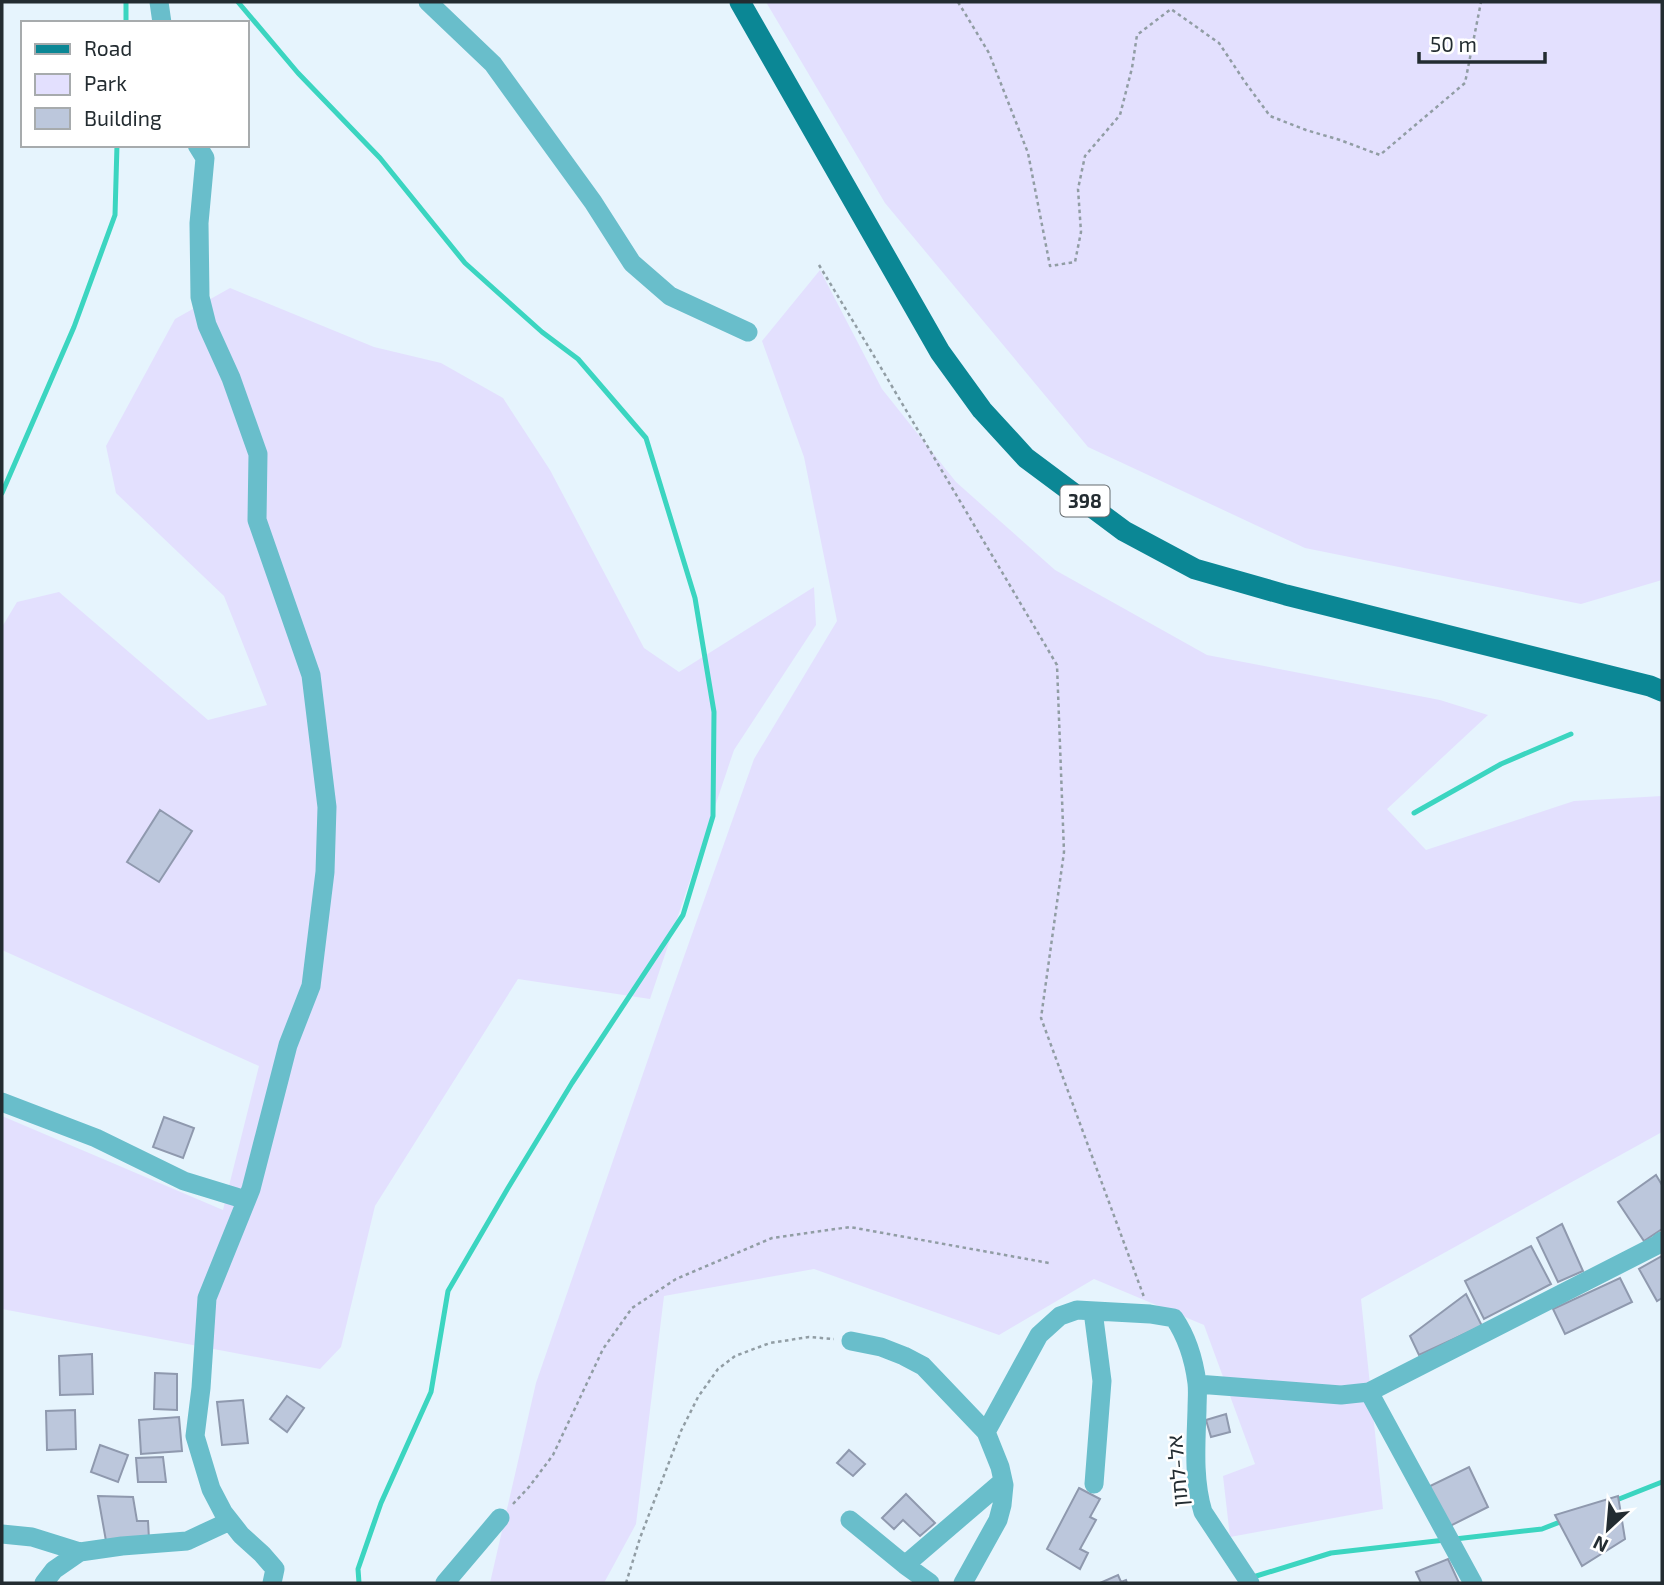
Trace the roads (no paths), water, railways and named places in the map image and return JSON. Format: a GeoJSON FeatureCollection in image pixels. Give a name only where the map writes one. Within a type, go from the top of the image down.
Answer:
{"type":"FeatureCollection","features":[{"type":"Feature","properties":{"kind":"main road","name":"398"},"geometry":{"type":"LineString","coordinates":[[740,2],[940,352],[982,410],[1026,458],[1124,531],[1195,569],[1286,595],[1650,685],[1662,691]]}},
{"type":"Feature","properties":{"kind":"street"},"geometry":{"type":"LineString","coordinates":[[159,2],[162,21]]}},
{"type":"Feature","properties":{"kind":"street"},"geometry":{"type":"LineString","coordinates":[[428,2],[493,64],[593,202],[632,262],[670,296],[748,332]]}},
{"type":"Feature","properties":{"kind":"street"},"geometry":{"type":"LineString","coordinates":[[198,147],[205,158],[199,223],[200,297],[206,325],[231,378],[258,454],[257,520],[312,675],[327,807],[325,872],[311,986],[288,1045],[251,1189],[207,1298],[195,1436],[211,1489],[223,1512],[241,1535],[275,1569],[272,1583]]}},
{"type":"Feature","properties":{"kind":"street"},"geometry":{"type":"LineString","coordinates":[[2,1102],[96,1138],[184,1181],[246,1200]]}},
{"type":"Feature","properties":{"kind":"street"},"geometry":{"type":"LineString","coordinates":[[1197,1384],[1341,1395],[1369,1392],[1594,1279],[1662,1241]]}},
{"type":"Feature","properties":{"kind":"street","name":"אל-לתון"},"geometry":{"type":"LineString","coordinates":[[986,1433],[1039,1335],[1059,1316],[1077,1310],[1174,1318],[1188,1343],[1197,1384],[1199,1500],[1203,1512],[1250,1583]]}},
{"type":"Feature","properties":{"kind":"street"},"geometry":{"type":"LineString","coordinates":[[1093,1311],[1102,1381],[1094,1484]]}},
{"type":"Feature","properties":{"kind":"street"},"geometry":{"type":"LineString","coordinates":[[851,1341],[881,1347],[922,1366],[986,1433],[1003,1481],[1002,1505],[998,1520],[962,1583]]}},
{"type":"Feature","properties":{"kind":"street"},"geometry":{"type":"LineString","coordinates":[[1369,1392],[1473,1583]]}},
{"type":"Feature","properties":{"kind":"street"},"geometry":{"type":"LineString","coordinates":[[905,1565],[1003,1481]]}},
{"type":"Feature","properties":{"kind":"street"},"geometry":{"type":"LineString","coordinates":[[445,1583],[500,1518]]}},
{"type":"Feature","properties":{"kind":"street"},"geometry":{"type":"LineString","coordinates":[[850,1520],[930,1583]]}},
{"type":"Feature","properties":{"kind":"street"},"geometry":{"type":"LineString","coordinates":[[2,1534],[32,1538],[79,1552],[187,1541],[230,1521]]}},
{"type":"Feature","properties":{"kind":"street"},"geometry":{"type":"LineString","coordinates":[[44,1583],[54,1570],[79,1552]]}},
{"type":"Feature","properties":{"kind":"waterway"},"geometry":{"type":"LineString","coordinates":[[126,2],[126,21]]}},
{"type":"Feature","properties":{"kind":"waterway"},"geometry":{"type":"LineString","coordinates":[[238,2],[298,73],[380,158],[465,263],[542,332],[578,359],[646,438],[695,598],[714,712],[713,816],[683,915],[572,1083],[448,1291],[431,1392],[381,1503],[358,1569],[359,1583]]}},
{"type":"Feature","properties":{"kind":"waterway"},"geometry":{"type":"LineString","coordinates":[[2,493],[74,327],[115,215],[117,147]]}},
{"type":"Feature","properties":{"kind":"waterway"},"geometry":{"type":"LineString","coordinates":[[1414,813],[1501,764],[1571,734]]}},
{"type":"Feature","properties":{"kind":"waterway"},"geometry":{"type":"LineString","coordinates":[[1614,1501],[1662,1482]]}},
{"type":"Feature","properties":{"kind":"waterway"},"geometry":{"type":"LineString","coordinates":[[1455,1539],[1542,1529],[1565,1520]]}},
{"type":"Feature","properties":{"kind":"waterway"},"geometry":{"type":"LineString","coordinates":[[1253,1577],[1331,1553],[1445,1540]]}}]}
